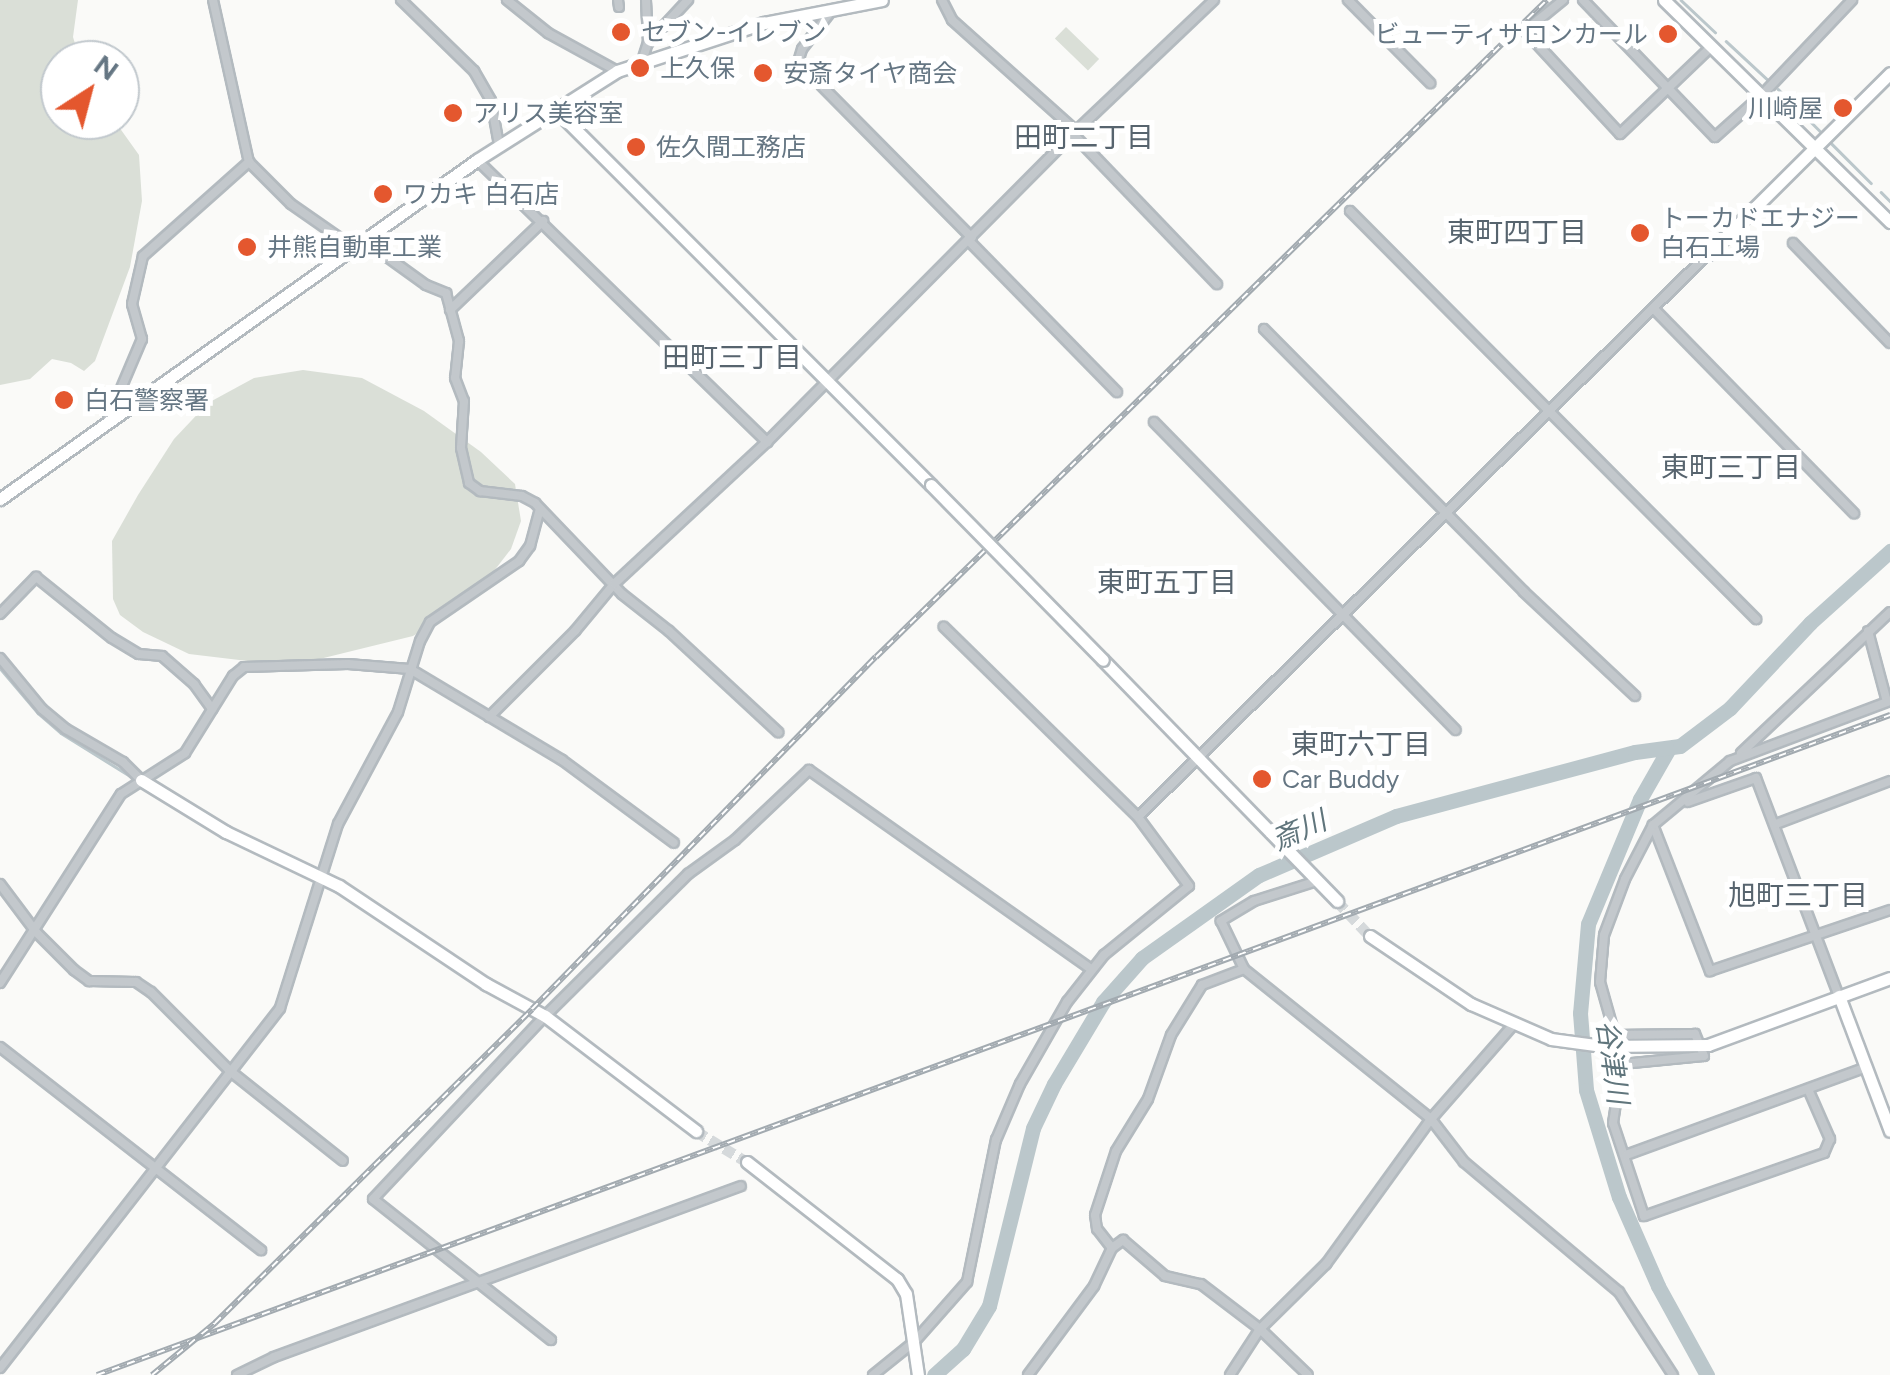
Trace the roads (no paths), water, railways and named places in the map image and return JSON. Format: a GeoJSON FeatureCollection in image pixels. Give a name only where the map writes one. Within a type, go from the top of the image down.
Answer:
{"type":"FeatureCollection","features":[{"type":"Feature","properties":{"kind":"street"},"geometry":{"type":"LineString","coordinates":[[213,0],[249,162],[291,204],[426,285],[446,293],[459,341],[455,378],[464,401],[460,448],[465,475],[480,491],[522,496],[540,508],[614,584],[778,732]]}},
{"type":"Feature","properties":{"kind":"street"},"geometry":{"type":"LineString","coordinates":[[400,0],[474,71],[491,101],[499,145]]}},
{"type":"Feature","properties":{"kind":"street"},"geometry":{"type":"LineString","coordinates":[[506,0],[548,32],[617,71]]}},
{"type":"Feature","properties":{"kind":"street"},"geometry":{"type":"LineString","coordinates":[[640,67],[648,43],[646,0]]}},
{"type":"Feature","properties":{"kind":"street"},"geometry":{"type":"LineString","coordinates":[[648,43],[688,0]]}},
{"type":"Feature","properties":{"kind":"street"},"geometry":{"type":"LineString","coordinates":[[0,499],[477,160],[617,71],[640,67],[764,24],[882,0]]}},
{"type":"Feature","properties":{"kind":"street"},"geometry":{"type":"LineString","coordinates":[[942,0],[952,20],[1075,132],[1217,284]]}},
{"type":"Feature","properties":{"kind":"street"},"geometry":{"type":"LineString","coordinates":[[490,717],[575,632],[614,584],[767,442],[1075,132],[1214,0]]}},
{"type":"Feature","properties":{"kind":"street"},"geometry":{"type":"LineString","coordinates":[[1348,0],[1430,84]]}},
{"type":"Feature","properties":{"kind":"street"},"geometry":{"type":"LineString","coordinates":[[1563,0],[1525,31],[1620,134],[1710,47]]}},
{"type":"Feature","properties":{"kind":"street"},"geometry":{"type":"LineString","coordinates":[[1583,0],[1715,137],[1762,96],[1852,0]]}},
{"type":"Feature","properties":{"kind":"street"},"geometry":{"type":"LineString","coordinates":[[1664,0],[1890,222]]}},
{"type":"Feature","properties":{"kind":"street"},"geometry":{"type":"LineString","coordinates":[[832,10],[802,49],[798,62],[1117,392]]}},
{"type":"Feature","properties":{"kind":"street"},"geometry":{"type":"LineString","coordinates":[[1138,816],[1890,73]]}},
{"type":"Feature","properties":{"kind":"street"},"geometry":{"type":"LineString","coordinates":[[554,108],[931,484],[1336,901]]}},
{"type":"Feature","properties":{"kind":"street"},"geometry":{"type":"LineString","coordinates":[[477,160],[767,442]]}},
{"type":"Feature","properties":{"kind":"street"},"geometry":{"type":"LineString","coordinates":[[106,424],[142,338],[132,304],[143,256],[249,162]]}},
{"type":"Feature","properties":{"kind":"street"},"geometry":{"type":"LineString","coordinates":[[1350,211],[1756,619]]}},
{"type":"Feature","properties":{"kind":"street"},"geometry":{"type":"LineString","coordinates":[[450,310],[543,220]]}},
{"type":"Feature","properties":{"kind":"street"},"geometry":{"type":"LineString","coordinates":[[1792,243],[1890,343]]}},
{"type":"Feature","properties":{"kind":"street"},"geometry":{"type":"LineString","coordinates":[[1654,309],[1854,513]]}},
{"type":"Feature","properties":{"kind":"street"},"geometry":{"type":"LineString","coordinates":[[1264,329],[1636,696]]}},
{"type":"Feature","properties":{"kind":"street"},"geometry":{"type":"LineString","coordinates":[[1154,422],[1456,730]]}},
{"type":"Feature","properties":{"kind":"street"},"geometry":{"type":"LineString","coordinates":[[8,1375],[0,1368],[280,1008],[320,877],[353,789],[398,712],[410,669],[430,622],[519,561],[530,546],[540,508]]}},
{"type":"Feature","properties":{"kind":"street"},"geometry":{"type":"LineString","coordinates":[[0,614],[36,576],[112,638],[139,654],[162,656],[194,684],[212,709]]}},
{"type":"Feature","properties":{"kind":"street"},"geometry":{"type":"LineString","coordinates":[[1808,1089],[1830,1139],[1824,1154],[1644,1216],[1613,1123],[1622,1064],[1704,1056],[1695,1034],[1614,1035],[1604,1008],[1599,961],[1625,880],[1655,826],[1738,757],[1890,612]]}},
{"type":"Feature","properties":{"kind":"street"},"geometry":{"type":"LineString","coordinates":[[873,1375],[915,1344],[967,1282],[1002,1126],[1026,1072],[1091,970],[1189,886],[1138,816],[944,627]]}},
{"type":"Feature","properties":{"kind":"street"},"geometry":{"type":"LineString","coordinates":[[1738,757],[1888,702],[1868,631]]}},
{"type":"Feature","properties":{"kind":"street"},"geometry":{"type":"LineString","coordinates":[[0,658],[42,709],[123,762],[142,780],[226,832],[320,877],[545,1016],[696,1131]]}},
{"type":"Feature","properties":{"kind":"street"},"geometry":{"type":"LineString","coordinates":[[0,983],[122,794],[186,753],[212,709],[244,667],[348,664],[410,669],[562,760],[674,843]]}},
{"type":"Feature","properties":{"kind":"street"},"geometry":{"type":"LineString","coordinates":[[551,1340],[373,1199],[545,1016],[688,874],[734,840],[808,770],[1091,970]]}},
{"type":"Feature","properties":{"kind":"street"},"geometry":{"type":"LineString","coordinates":[[1655,826],[1694,798],[1756,778],[1890,1129]]}},
{"type":"Feature","properties":{"kind":"street"},"geometry":{"type":"LineString","coordinates":[[1776,824],[1890,782]]}},
{"type":"Feature","properties":{"kind":"street"},"geometry":{"type":"LineString","coordinates":[[1655,826],[1710,972],[1890,910]]}},
{"type":"Feature","properties":{"kind":"street"},"geometry":{"type":"LineString","coordinates":[[1315,879],[1254,901],[1221,921],[1244,968],[1431,1119],[1464,1162],[1619,1292],[1673,1375]]}},
{"type":"Feature","properties":{"kind":"street"},"geometry":{"type":"LineString","coordinates":[[0,884],[36,932],[90,981],[136,982],[151,992],[230,1071],[343,1161]]}},
{"type":"Feature","properties":{"kind":"street"},"geometry":{"type":"LineString","coordinates":[[1370,936],[1470,1004],[1551,1039],[1603,1046],[1700,1045],[1890,978]]}},
{"type":"Feature","properties":{"kind":"street"},"geometry":{"type":"LineString","coordinates":[[1112,1248],[1097,1229],[1095,1215],[1116,1152],[1148,1100],[1171,1035],[1202,985],[1244,968]]}},
{"type":"Feature","properties":{"kind":"street"},"geometry":{"type":"LineString","coordinates":[[1230,1375],[1260,1329],[1326,1264],[1431,1119],[1515,1024]]}},
{"type":"Feature","properties":{"kind":"street"},"geometry":{"type":"LineString","coordinates":[[0,1047],[261,1250]]}},
{"type":"Feature","properties":{"kind":"street"},"geometry":{"type":"LineString","coordinates":[[1626,1155],[1866,1067]]}},
{"type":"Feature","properties":{"kind":"street"},"geometry":{"type":"LineString","coordinates":[[747,1162],[897,1279],[906,1294],[918,1375]]}},
{"type":"Feature","properties":{"kind":"street"},"geometry":{"type":"LineString","coordinates":[[237,1375],[274,1357],[741,1186]]}},
{"type":"Feature","properties":{"kind":"street"},"geometry":{"type":"LineString","coordinates":[[1028,1375],[1094,1286],[1112,1248],[1123,1240],[1165,1276],[1201,1284],[1260,1329],[1308,1375]]}},
{"type":"Feature","properties":{"kind":"waterway"},"geometry":{"type":"LineString","coordinates":[[1681,0],[1715,32]]}},
{"type":"Feature","properties":{"kind":"waterway"},"geometry":{"type":"LineString","coordinates":[[1726,41],[1767,79]]}},
{"type":"Feature","properties":{"kind":"waterway"},"geometry":{"type":"LineString","coordinates":[[1778,89],[1820,131]]}},
{"type":"Feature","properties":{"kind":"waterway"},"geometry":{"type":"LineString","coordinates":[[1830,142],[1871,183]]}},
{"type":"Feature","properties":{"kind":"waterway"},"geometry":{"type":"LineString","coordinates":[[1881,192],[1890,201]]}},
{"type":"Feature","properties":{"kind":"waterway","name":"斎川"},"geometry":{"type":"LineString","coordinates":[[934,1375],[963,1349],[989,1306],[1033,1128],[1054,1084],[1103,1002],[1142,958],[1259,875],[1396,816],[1635,752],[1680,746],[1730,708],[1810,623],[1890,551]]}},
{"type":"Feature","properties":{"kind":"waterway"},"geometry":{"type":"LineString","coordinates":[[0,668],[38,713],[61,733],[130,776]]}},
{"type":"Feature","properties":{"kind":"waterway","name":"谷津川"},"geometry":{"type":"LineString","coordinates":[[1668,750],[1640,799],[1588,924],[1580,1013],[1586,1090],[1619,1197],[1658,1286],[1707,1375]]}},
{"type":"Feature","properties":{"kind":"tunnel"},"geometry":{"type":"LineString","coordinates":[[1337,901],[1370,936]]}},
{"type":"Feature","properties":{"kind":"tunnel"},"geometry":{"type":"LineString","coordinates":[[696,1131],[747,1162]]}},
{"type":"Feature","properties":{"kind":"railway"},"geometry":{"type":"LineString","coordinates":[[152,1375],[215,1323],[532,1009],[876,657],[1547,0]]}},
{"type":"Feature","properties":{"kind":"railway"},"geometry":{"type":"LineString","coordinates":[[97,1375],[1890,715]]}},
{"type":"Feature","properties":{"kind":"place","name":"セブン-イレブン"},"geometry":{"type":"Point","coordinates":[621,32]}},
{"type":"Feature","properties":{"kind":"place","name":"ビューティサロンカール"},"geometry":{"type":"Point","coordinates":[1668,34]}},
{"type":"Feature","properties":{"kind":"place","name":"上久保"},"geometry":{"type":"Point","coordinates":[640,68]}},
{"type":"Feature","properties":{"kind":"place","name":"安斎タイヤ商会"},"geometry":{"type":"Point","coordinates":[763,73]}},
{"type":"Feature","properties":{"kind":"place","name":"川崎屋"},"geometry":{"type":"Point","coordinates":[1843,108]}},
{"type":"Feature","properties":{"kind":"place","name":"アリス美容室"},"geometry":{"type":"Point","coordinates":[453,113]}},
{"type":"Feature","properties":{"kind":"place","name":"佐久間工務店"},"geometry":{"type":"Point","coordinates":[636,147]}},
{"type":"Feature","properties":{"kind":"place","name":"ワカキ 白石店"},"geometry":{"type":"Point","coordinates":[383,194]}},
{"type":"Feature","properties":{"kind":"place","name":"トーカドエナジー 白石工場"},"geometry":{"type":"Point","coordinates":[1640,233]}},
{"type":"Feature","properties":{"kind":"place","name":"井熊自動車工業"},"geometry":{"type":"Point","coordinates":[247,247]}},
{"type":"Feature","properties":{"kind":"place","name":"白石警察署"},"geometry":{"type":"Point","coordinates":[64,400]}},
{"type":"Feature","properties":{"kind":"place","name":"Car Buddy"},"geometry":{"type":"Point","coordinates":[1262,779]}},
{"type":"Feature","properties":{"kind":"district","name":"田町二丁目"},"geometry":{"type":"Point","coordinates":[1084,137]}},
{"type":"Feature","properties":{"kind":"district","name":"東町四丁目"},"geometry":{"type":"Point","coordinates":[1517,232]}},
{"type":"Feature","properties":{"kind":"district","name":"田町三丁目"},"geometry":{"type":"Point","coordinates":[732,357]}},
{"type":"Feature","properties":{"kind":"district","name":"東町三丁目"},"geometry":{"type":"Point","coordinates":[1731,467]}},
{"type":"Feature","properties":{"kind":"district","name":"東町五丁目"},"geometry":{"type":"Point","coordinates":[1167,582]}},
{"type":"Feature","properties":{"kind":"district","name":"東町六丁目"},"geometry":{"type":"Point","coordinates":[1361,744]}},
{"type":"Feature","properties":{"kind":"district","name":"旭町三丁目"},"geometry":{"type":"Point","coordinates":[1798,895]}}]}
